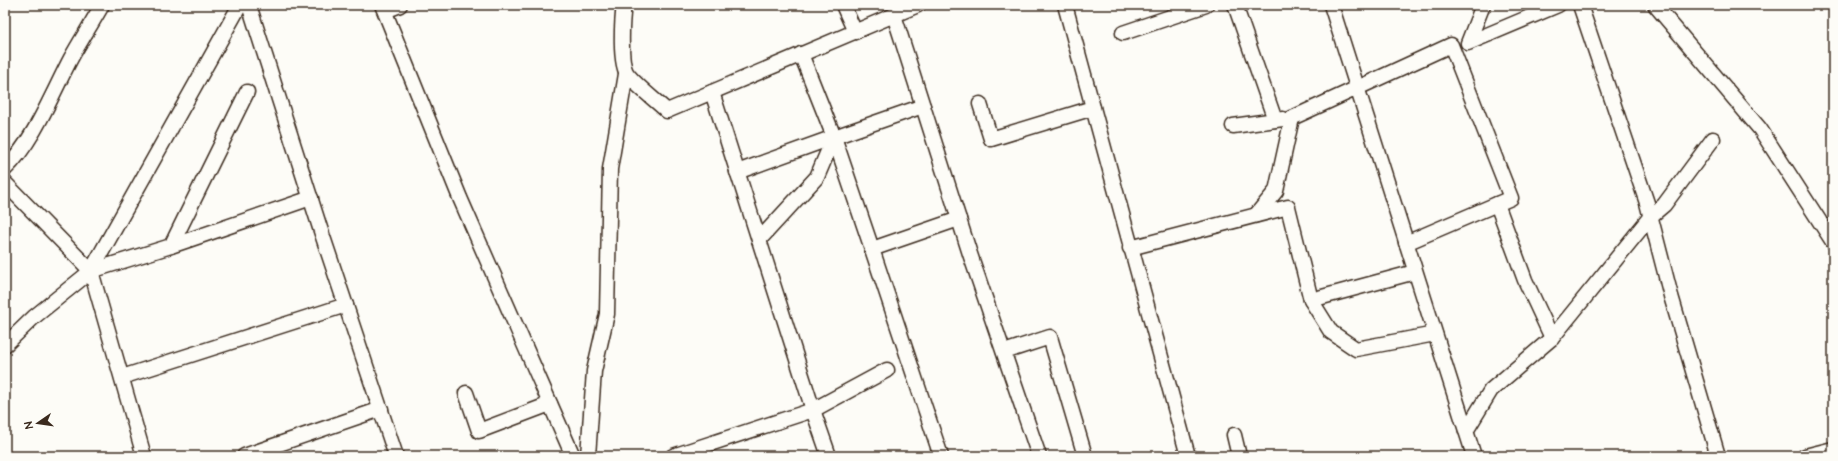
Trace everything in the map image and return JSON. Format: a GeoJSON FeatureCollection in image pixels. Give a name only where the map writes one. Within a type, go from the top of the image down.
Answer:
{"type":"FeatureCollection","features":[{"type":"Feature","properties":{"kind":"street"},"geometry":{"type":"LineString","coordinates":[[5,169],[14,160],[45,112],[71,58],[102,5]]}},
{"type":"Feature","properties":{"kind":"street"},"geometry":{"type":"LineString","coordinates":[[92,271],[240,5]]}},
{"type":"Feature","properties":{"kind":"street"},"geometry":{"type":"LineString","coordinates":[[250,5],[311,198],[396,456]]}},
{"type":"Feature","properties":{"kind":"street"},"geometry":{"type":"LineString","coordinates":[[400,5],[384,8],[460,198],[573,456]]}},
{"type":"Feature","properties":{"kind":"street"},"geometry":{"type":"LineString","coordinates":[[588,456],[594,371],[607,314],[610,169],[626,74],[622,50],[621,20],[624,5]]}},
{"type":"Feature","properties":{"kind":"street"},"geometry":{"type":"LineString","coordinates":[[843,5],[855,32]]}},
{"type":"Feature","properties":{"kind":"street"},"geometry":{"type":"LineString","coordinates":[[626,74],[667,111],[918,5]]}},
{"type":"Feature","properties":{"kind":"street"},"geometry":{"type":"LineString","coordinates":[[1065,5],[1130,248],[1188,456]]}},
{"type":"Feature","properties":{"kind":"street"},"geometry":{"type":"LineString","coordinates":[[1123,33],[1206,5]]}},
{"type":"Feature","properties":{"kind":"street"},"geometry":{"type":"LineString","coordinates":[[1235,5],[1275,120]]}},
{"type":"Feature","properties":{"kind":"street"},"geometry":{"type":"LineString","coordinates":[[1331,5],[1474,456]]}},
{"type":"Feature","properties":{"kind":"street"},"geometry":{"type":"LineString","coordinates":[[1483,5],[1468,43],[1558,5]]}},
{"type":"Feature","properties":{"kind":"street"},"geometry":{"type":"LineString","coordinates":[[1580,5],[1651,216],[1671,296],[1718,456]]}},
{"type":"Feature","properties":{"kind":"street"},"geometry":{"type":"LineString","coordinates":[[1655,5],[1760,129],[1833,242]]}},
{"type":"Feature","properties":{"kind":"street"},"geometry":{"type":"LineString","coordinates":[[894,15],[959,219],[1037,455]]}},
{"type":"Feature","properties":{"kind":"street"},"geometry":{"type":"LineString","coordinates":[[1233,126],[1292,118],[1451,45],[1511,198],[1406,243]]}},
{"type":"Feature","properties":{"kind":"street"},"geometry":{"type":"LineString","coordinates":[[800,54],[834,137],[941,456]]}},
{"type":"Feature","properties":{"kind":"street"},"geometry":{"type":"LineString","coordinates":[[171,246],[247,92]]}},
{"type":"Feature","properties":{"kind":"street"},"geometry":{"type":"LineString","coordinates":[[712,92],[829,456]]}},
{"type":"Feature","properties":{"kind":"street"},"geometry":{"type":"LineString","coordinates":[[980,104],[991,139],[1093,108]]}},
{"type":"Feature","properties":{"kind":"street"},"geometry":{"type":"LineString","coordinates":[[737,172],[923,106]]}},
{"type":"Feature","properties":{"kind":"street"},"geometry":{"type":"LineString","coordinates":[[1256,215],[1276,191],[1292,118]]}},
{"type":"Feature","properties":{"kind":"street"},"geometry":{"type":"LineString","coordinates":[[759,240],[817,177],[834,137]]}},
{"type":"Feature","properties":{"kind":"street"},"geometry":{"type":"LineString","coordinates":[[1466,432],[1491,390],[1552,338],[1651,216],[1664,204],[1713,139]]}},
{"type":"Feature","properties":{"kind":"street"},"geometry":{"type":"LineString","coordinates":[[5,183],[92,271],[144,456]]}},
{"type":"Feature","properties":{"kind":"street"},"geometry":{"type":"LineString","coordinates":[[5,344],[34,317],[92,271],[171,246],[311,198]]}},
{"type":"Feature","properties":{"kind":"street"},"geometry":{"type":"LineString","coordinates":[[1497,204],[1525,280],[1552,338]]}},
{"type":"Feature","properties":{"kind":"street"},"geometry":{"type":"LineString","coordinates":[[1130,248],[1288,207],[1311,300],[1331,332],[1356,349],[1435,334]]}},
{"type":"Feature","properties":{"kind":"street"},"geometry":{"type":"LineString","coordinates":[[872,249],[959,219]]}},
{"type":"Feature","properties":{"kind":"street"},"geometry":{"type":"LineString","coordinates":[[1311,300],[1415,272]]}},
{"type":"Feature","properties":{"kind":"street"},"geometry":{"type":"LineString","coordinates":[[122,377],[346,306]]}},
{"type":"Feature","properties":{"kind":"street"},"geometry":{"type":"LineString","coordinates":[[1004,352],[1050,337],[1085,456]]}},
{"type":"Feature","properties":{"kind":"street"},"geometry":{"type":"LineString","coordinates":[[673,456],[813,410],[887,370]]}},
{"type":"Feature","properties":{"kind":"street"},"geometry":{"type":"LineString","coordinates":[[466,393],[479,431],[550,404]]}},
{"type":"Feature","properties":{"kind":"street"},"geometry":{"type":"LineString","coordinates":[[244,456],[381,409]]}},
{"type":"Feature","properties":{"kind":"street"},"geometry":{"type":"LineString","coordinates":[[1234,435],[1239,456]]}},
{"type":"Feature","properties":{"kind":"street"},"geometry":{"type":"LineString","coordinates":[[1804,456],[1833,449]]}}]}
